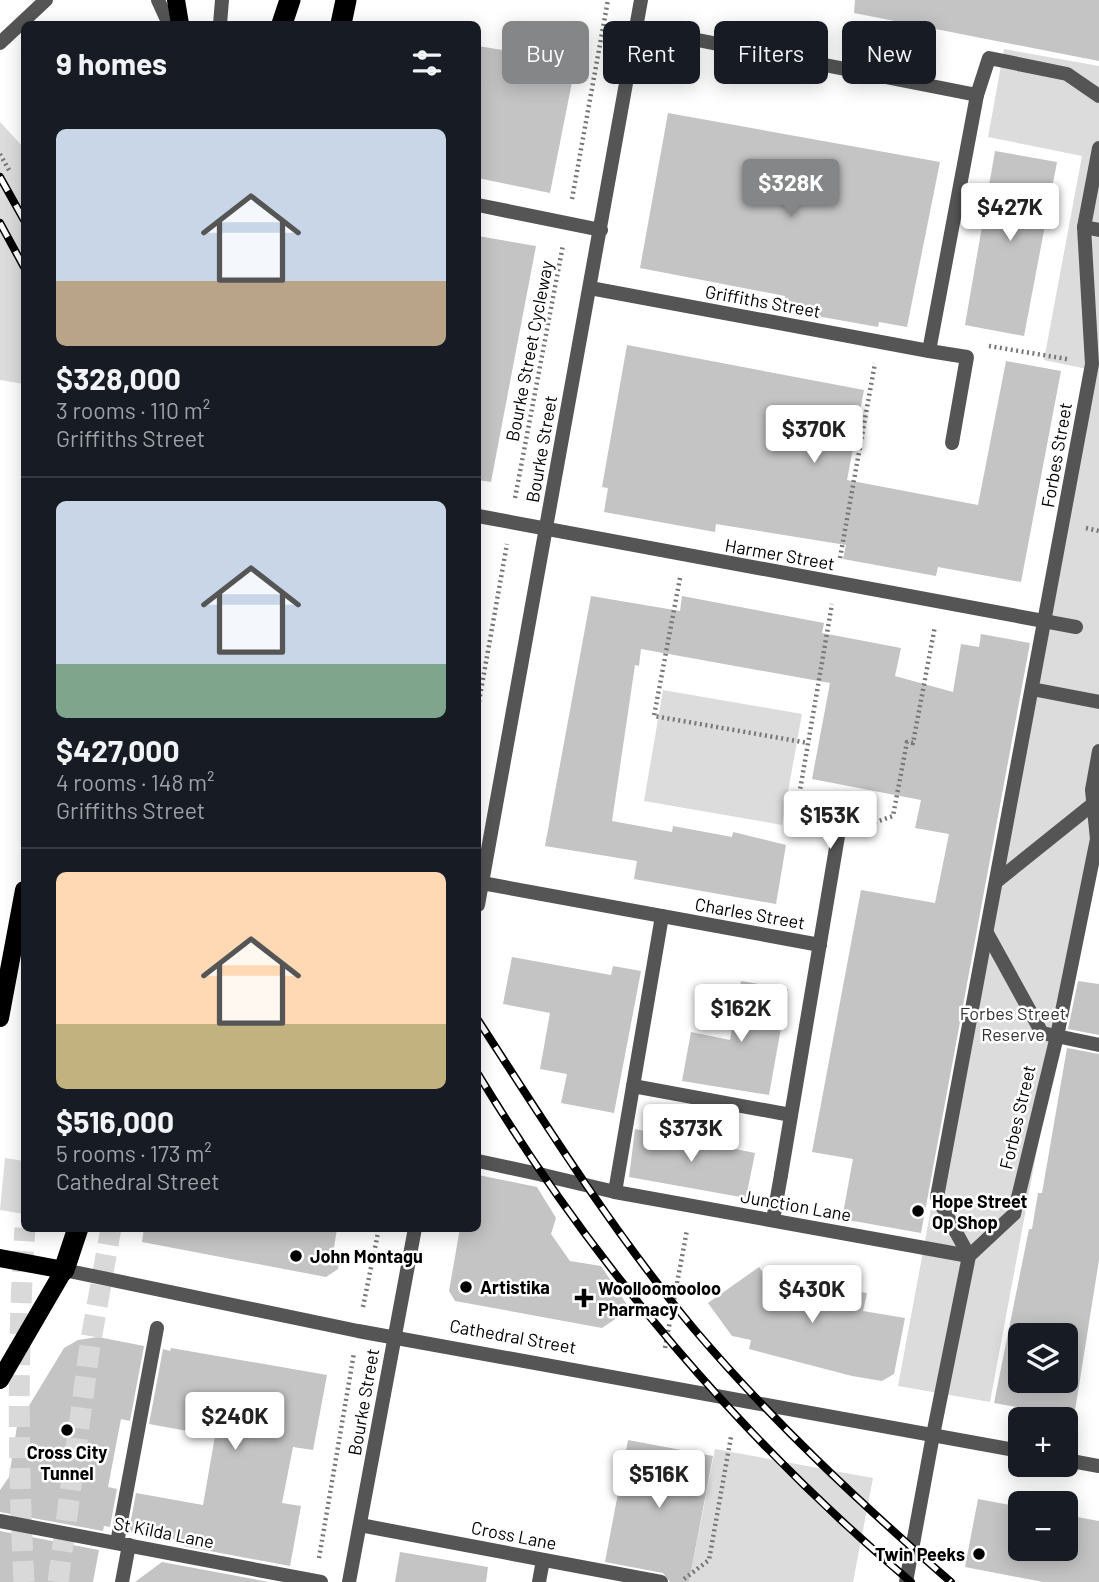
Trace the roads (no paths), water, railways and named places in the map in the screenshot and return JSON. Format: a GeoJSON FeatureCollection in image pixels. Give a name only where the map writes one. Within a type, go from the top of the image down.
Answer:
{"type":"FeatureCollection","features":[{"type":"Feature","properties":{"kind":"highway"},"geometry":{"type":"LineString","coordinates":[[283,21],[290,0]]}},
{"type":"Feature","properties":{"kind":"highway"},"geometry":{"type":"LineString","coordinates":[[342,21],[346,0]]}},
{"type":"Feature","properties":{"kind":"highway"},"geometry":{"type":"LineString","coordinates":[[64,1270],[77,1232]]}},
{"type":"Feature","properties":{"kind":"main road"},"geometry":{"type":"LineString","coordinates":[[176,0],[180,21]]}},
{"type":"Feature","properties":{"kind":"main road"},"geometry":{"type":"LineString","coordinates":[[0,1018],[21,906]]}},
{"type":"Feature","properties":{"kind":"main road","name":"Cathedral Street"},"geometry":{"type":"LineString","coordinates":[[0,1258],[64,1270]]}},
{"type":"Feature","properties":{"kind":"main road"},"geometry":{"type":"LineString","coordinates":[[0,1380],[64,1270]]}},
{"type":"Feature","properties":{"kind":"street"},"geometry":{"type":"LineString","coordinates":[[24,21],[46,0]]}},
{"type":"Feature","properties":{"kind":"street"},"geometry":{"type":"LineString","coordinates":[[158,0],[168,21]]}},
{"type":"Feature","properties":{"kind":"street"},"geometry":{"type":"LineString","coordinates":[[220,21],[222,0]]}},
{"type":"Feature","properties":{"kind":"street","name":"Bourke Street"},"geometry":{"type":"LineString","coordinates":[[638,21],[641,0]]}},
{"type":"Feature","properties":{"kind":"street"},"geometry":{"type":"LineString","coordinates":[[0,43],[21,23]]}},
{"type":"Feature","properties":{"kind":"street"},"geometry":{"type":"LineString","coordinates":[[700,40],[976,95]]}},
{"type":"Feature","properties":{"kind":"street"},"geometry":{"type":"LineString","coordinates":[[929,351],[976,95],[989,58],[1068,74],[1099,96]]}},
{"type":"Feature","properties":{"kind":"street","name":"Bourke Street"},"geometry":{"type":"LineString","coordinates":[[481,888],[627,84]]}},
{"type":"Feature","properties":{"kind":"street","name":"Forbes Street"},"geometry":{"type":"LineString","coordinates":[[1099,148],[1092,228],[1092,364],[937,1197],[969,1256],[1014,1214],[1057,1036],[1097,839],[1092,790],[1099,751]]}},
{"type":"Feature","properties":{"kind":"street"},"geometry":{"type":"LineString","coordinates":[[481,206],[601,230]]}},
{"type":"Feature","properties":{"kind":"street","name":"Griffiths Street"},"geometry":{"type":"LineString","coordinates":[[590,288],[967,358],[952,443]]}},
{"type":"Feature","properties":{"kind":"street","name":"Harmer Street"},"geometry":{"type":"LineString","coordinates":[[481,516],[684,557],[1076,627]]}},
{"type":"Feature","properties":{"kind":"street"},"geometry":{"type":"LineString","coordinates":[[1032,688],[1099,702]]}},
{"type":"Feature","properties":{"kind":"street"},"geometry":{"type":"LineString","coordinates":[[996,881],[1093,804]]}},
{"type":"Feature","properties":{"kind":"street"},"geometry":{"type":"LineString","coordinates":[[820,945],[838,836]]}},
{"type":"Feature","properties":{"kind":"street","name":"Charles Street"},"geometry":{"type":"LineString","coordinates":[[482,883],[820,945],[773,1220]]}},
{"type":"Feature","properties":{"kind":"street"},"geometry":{"type":"LineString","coordinates":[[615,1192],[662,916]]}},
{"type":"Feature","properties":{"kind":"street"},"geometry":{"type":"LineString","coordinates":[[987,933],[1042,1033],[1099,1045]]}},
{"type":"Feature","properties":{"kind":"street"},"geometry":{"type":"LineString","coordinates":[[633,1086],[791,1115]]}},
{"type":"Feature","properties":{"kind":"street","name":"Junction Lane"},"geometry":{"type":"LineString","coordinates":[[481,1162],[615,1192],[969,1256]]}},
{"type":"Feature","properties":{"kind":"street","name":"Bourke Street"},"geometry":{"type":"LineString","coordinates":[[349,1582],[414,1232]]}},
{"type":"Feature","properties":{"kind":"street"},"geometry":{"type":"LineString","coordinates":[[906,1582],[969,1256]]}},
{"type":"Feature","properties":{"kind":"street","name":"Cathedral Street"},"geometry":{"type":"LineString","coordinates":[[64,1270],[394,1337],[1008,1449]]}},
{"type":"Feature","properties":{"kind":"street"},"geometry":{"type":"LineString","coordinates":[[122,1582],[123,1544],[157,1328]]}},
{"type":"Feature","properties":{"kind":"street"},"geometry":{"type":"LineString","coordinates":[[1078,1462],[1099,1466]]}},
{"type":"Feature","properties":{"kind":"street","name":"St Kilda Lane"},"geometry":{"type":"LineString","coordinates":[[0,1521],[318,1581]]}},
{"type":"Feature","properties":{"kind":"street","name":"Cross Lane"},"geometry":{"type":"LineString","coordinates":[[360,1525],[661,1582]]}},
{"type":"Feature","properties":{"kind":"street"},"geometry":{"type":"LineString","coordinates":[[539,1582],[543,1560]]}},
{"type":"Feature","properties":{"kind":"tunnel"},"geometry":{"type":"LineString","coordinates":[[24,1582],[19,1405],[25,1232]]}},
{"type":"Feature","properties":{"kind":"tunnel"},"geometry":{"type":"LineString","coordinates":[[58,1582],[90,1345],[110,1232]]}},
{"type":"Feature","properties":{"kind":"railway"},"geometry":{"type":"LineString","coordinates":[[0,177],[21,215]]}},
{"type":"Feature","properties":{"kind":"railway"},"geometry":{"type":"LineString","coordinates":[[0,223],[21,262]]}},
{"type":"Feature","properties":{"kind":"railway"},"geometry":{"type":"LineString","coordinates":[[481,1025],[608,1216],[694,1329],[754,1396],[818,1460],[951,1582]]}},
{"type":"Feature","properties":{"kind":"railway"},"geometry":{"type":"LineString","coordinates":[[481,1079],[570,1213],[674,1346],[788,1469],[848,1527],[911,1582]]}},
{"type":"Feature","properties":{"kind":"place","name":"Hope Street Op Shop"},"geometry":{"type":"Point","coordinates":[918,1211]}},
{"type":"Feature","properties":{"kind":"place","name":"John Montagu"},"geometry":{"type":"Point","coordinates":[296,1256]}},
{"type":"Feature","properties":{"kind":"place","name":"Artistika"},"geometry":{"type":"Point","coordinates":[466,1287]}},
{"type":"Feature","properties":{"kind":"place","name":"Woolloomooloo Pharmacy"},"geometry":{"type":"Point","coordinates":[584,1298]}},
{"type":"Feature","properties":{"kind":"place","name":"Cross City Tunnel"},"geometry":{"type":"Point","coordinates":[67,1430]}},
{"type":"Feature","properties":{"kind":"place","name":"Twin Peeks"},"geometry":{"type":"Point","coordinates":[979,1554]}},
{"type":"Feature","properties":{"kind":"park label","name":"Forbes Street Reserve"},"geometry":{"type":"Point","coordinates":[1013,1023]}}]}
